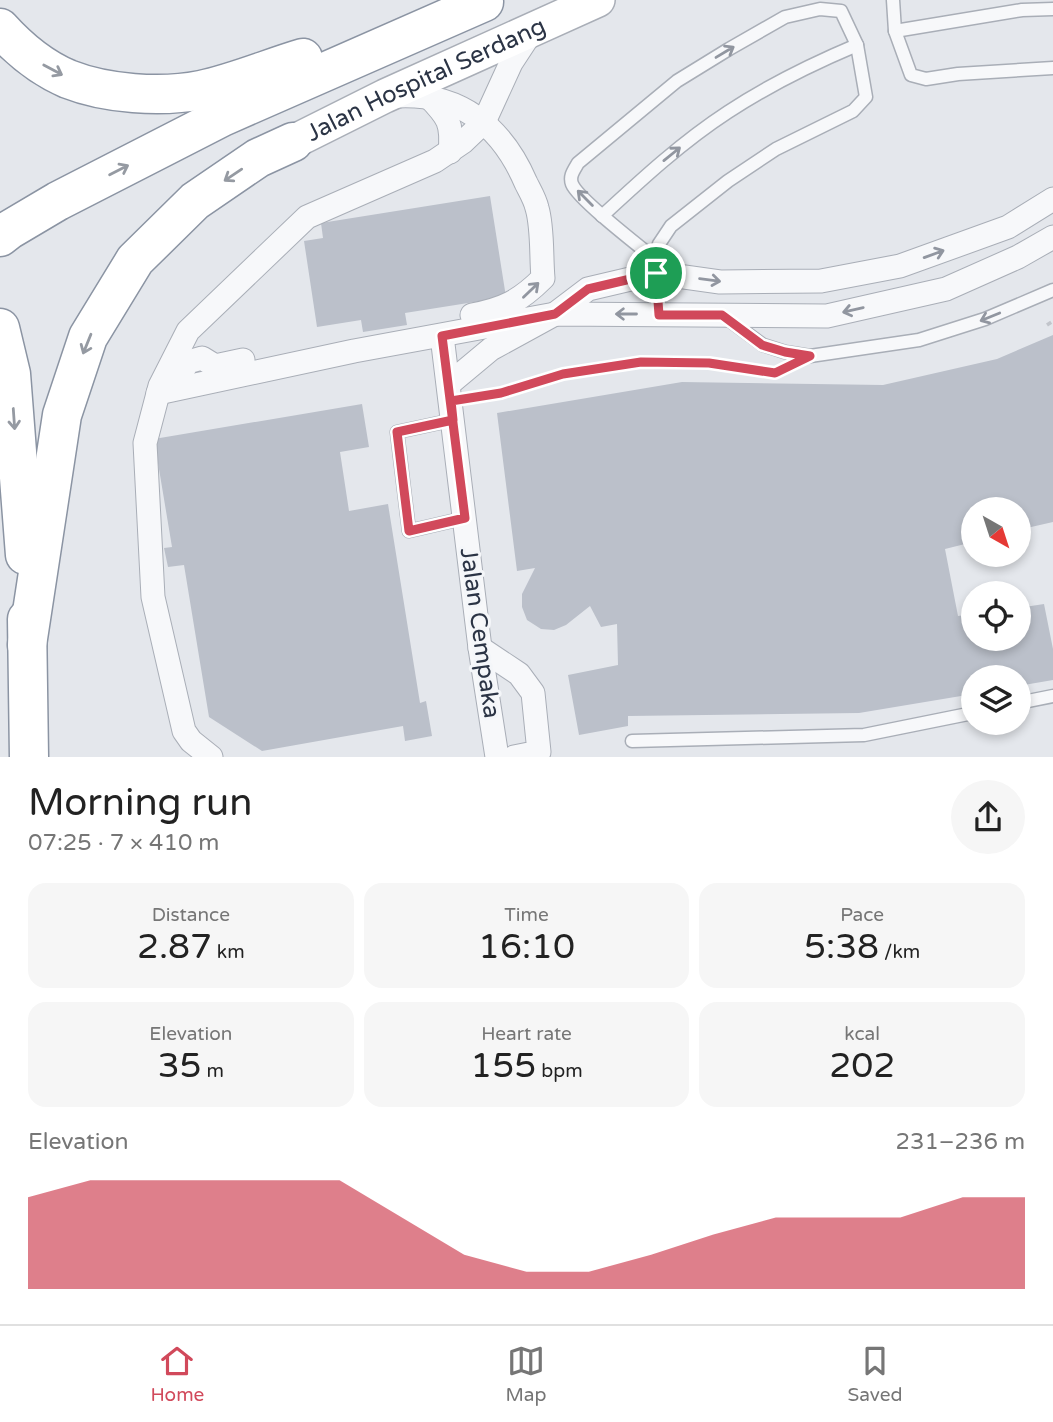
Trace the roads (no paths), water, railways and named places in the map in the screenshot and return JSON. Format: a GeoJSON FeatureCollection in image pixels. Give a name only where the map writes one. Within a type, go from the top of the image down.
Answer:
{"type":"FeatureCollection","features":[{"type":"Feature","properties":{"kind":"highway"},"geometry":{"type":"LineString","coordinates":[[0,28],[14,44],[69,79],[121,92],[159,94],[200,90],[485,1]]}},
{"type":"Feature","properties":{"kind":"highway"},"geometry":{"type":"LineString","coordinates":[[0,237],[58,201],[222,117],[485,1]]}},
{"type":"Feature","properties":{"kind":"highway"},"geometry":{"type":"LineString","coordinates":[[27,645],[62,415],[88,337],[135,260],[195,201],[258,158],[293,142]]}},
{"type":"Feature","properties":{"kind":"highway"},"geometry":{"type":"LineString","coordinates":[[0,328],[11,374],[26,573],[29,757]]}},
{"type":"Feature","properties":{"kind":"main road","name":"Jalan Hospital Serdang"},"geometry":{"type":"LineString","coordinates":[[293,142],[385,96],[598,0]]}},
{"type":"Feature","properties":{"kind":"street"},"geometry":{"type":"LineString","coordinates":[[211,757],[184,732],[153,597],[145,443],[159,393],[188,331],[307,216],[450,152],[484,122],[512,63],[534,29]]}},
{"type":"Feature","properties":{"kind":"street"},"geometry":{"type":"LineString","coordinates":[[186,387],[179,376],[188,362],[202,358],[215,366],[496,310],[523,298],[543,278],[538,208],[516,161],[484,122],[453,103],[421,94],[385,96]]}},
{"type":"Feature","properties":{"kind":"street"},"geometry":{"type":"LineString","coordinates":[[428,96],[449,119],[452,133],[450,152]]}},
{"type":"Feature","properties":{"kind":"street"},"geometry":{"type":"LineString","coordinates":[[451,401],[491,349],[555,314],[588,289],[656,266],[720,282],[821,281],[900,266],[1008,227],[1053,199]]}},
{"type":"Feature","properties":{"kind":"street"},"geometry":{"type":"LineString","coordinates":[[159,393],[354,351],[555,314],[827,316],[946,289],[1018,257],[1053,237]]}},
{"type":"Feature","properties":{"kind":"street","name":"Jalan Cempaka"},"geometry":{"type":"LineString","coordinates":[[442,336],[480,649],[497,757]]}},
{"type":"Feature","properties":{"kind":"street"},"geometry":{"type":"LineString","coordinates":[[480,649],[519,674],[533,693],[539,752],[514,757]]}},
{"type":"Feature","properties":{"kind":"lane"},"geometry":{"type":"LineString","coordinates":[[893,0],[895,31],[911,75],[926,79],[957,74],[1053,68]]}},
{"type":"Feature","properties":{"kind":"lane"},"geometry":{"type":"LineString","coordinates":[[656,266],[572,185],[571,174],[578,163],[677,81],[785,17],[820,9],[841,11],[857,45],[866,97],[853,111],[776,149],[728,181],[671,226],[663,235],[656,266],[659,315]]}},
{"type":"Feature","properties":{"kind":"lane"},"geometry":{"type":"LineString","coordinates":[[895,31],[1022,10],[1053,9]]}},
{"type":"Feature","properties":{"kind":"lane"},"geometry":{"type":"LineString","coordinates":[[602,216],[646,175],[728,112],[805,67],[857,45]]}},
{"type":"Feature","properties":{"kind":"lane"},"geometry":{"type":"LineString","coordinates":[[722,315],[762,345],[810,356],[919,340],[985,319],[1053,290]]}},
{"type":"Feature","properties":{"kind":"lane"},"geometry":{"type":"LineString","coordinates":[[451,401],[397,432],[409,531],[465,518]]}},
{"type":"Feature","properties":{"kind":"lane"},"geometry":{"type":"LineString","coordinates":[[1031,700],[1053,696]]}},
{"type":"Feature","properties":{"kind":"lane"},"geometry":{"type":"LineString","coordinates":[[632,741],[864,735],[961,715]]}}]}
